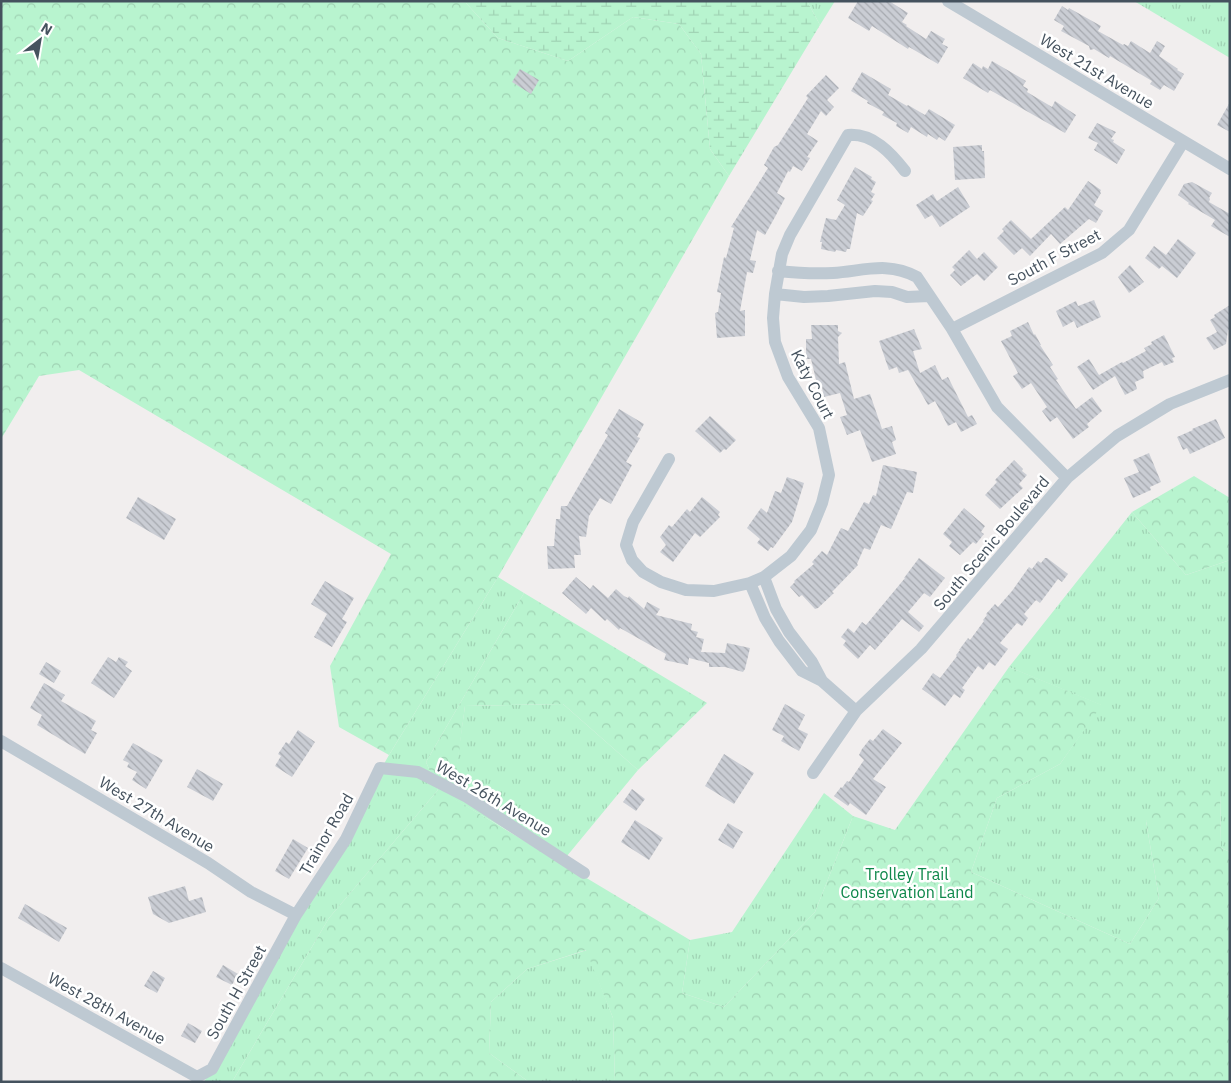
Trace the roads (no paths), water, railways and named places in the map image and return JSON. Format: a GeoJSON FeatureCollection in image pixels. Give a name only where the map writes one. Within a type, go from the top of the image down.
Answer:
{"type":"FeatureCollection","features":[{"type":"Feature","properties":{"kind":"street","name":"West 21st Avenue"},"geometry":{"type":"LineString","coordinates":[[948,1],[1230,169]]}},
{"type":"Feature","properties":{"kind":"street","name":"Katy Court"},"geometry":{"type":"LineString","coordinates":[[669,459],[628,534],[626,545],[632,560],[643,572],[661,582],[686,590],[714,591],[750,583],[764,577],[791,556],[811,530],[822,503],[829,475],[819,428],[788,377],[775,342],[773,318],[778,271],[782,254],[790,235],[848,135],[857,134],[867,137],[882,146],[905,171]]}},
{"type":"Feature","properties":{"kind":"street","name":"South F Street"},"geometry":{"type":"LineString","coordinates":[[952,329],[1102,253],[1129,230],[1183,142]]}},
{"type":"Feature","properties":{"kind":"street"},"geometry":{"type":"LineString","coordinates":[[778,271],[811,274],[835,273],[866,268],[896,269],[909,272],[918,277],[952,329],[997,407],[1067,478]]}},
{"type":"Feature","properties":{"kind":"street"},"geometry":{"type":"LineString","coordinates":[[775,294],[804,297],[875,291],[892,292],[907,297],[929,296]]}},
{"type":"Feature","properties":{"kind":"street","name":"South Scenic Boulevard"},"geometry":{"type":"LineString","coordinates":[[813,773],[856,711],[921,649],[1067,478],[1118,436],[1170,404],[1230,380]]}},
{"type":"Feature","properties":{"kind":"street"},"geometry":{"type":"LineString","coordinates":[[764,577],[776,609],[789,632],[812,662],[822,681]]}},
{"type":"Feature","properties":{"kind":"street"},"geometry":{"type":"LineString","coordinates":[[750,583],[765,618],[779,641],[802,671],[822,681],[856,711]]}},
{"type":"Feature","properties":{"kind":"street","name":"West 27th Avenue"},"geometry":{"type":"LineString","coordinates":[[1,741],[208,863],[252,892],[296,915]]}},
{"type":"Feature","properties":{"kind":"street","name":"Trainor Road"},"geometry":{"type":"LineString","coordinates":[[296,915],[346,839],[380,768]]}},
{"type":"Feature","properties":{"kind":"street","name":"West 26th Avenue"},"geometry":{"type":"LineString","coordinates":[[380,768],[418,772],[434,780],[467,797],[584,873]]}},
{"type":"Feature","properties":{"kind":"street","name":"South H Street"},"geometry":{"type":"LineString","coordinates":[[197,1077],[212,1070],[296,915]]}},
{"type":"Feature","properties":{"kind":"street","name":"West 28th Avenue"},"geometry":{"type":"LineString","coordinates":[[1,968],[197,1077]]}},
{"type":"Feature","properties":{"kind":"park label","name":"Trolley Trail Conservation Land"},"geometry":{"type":"Point","coordinates":[907,883]}}]}
